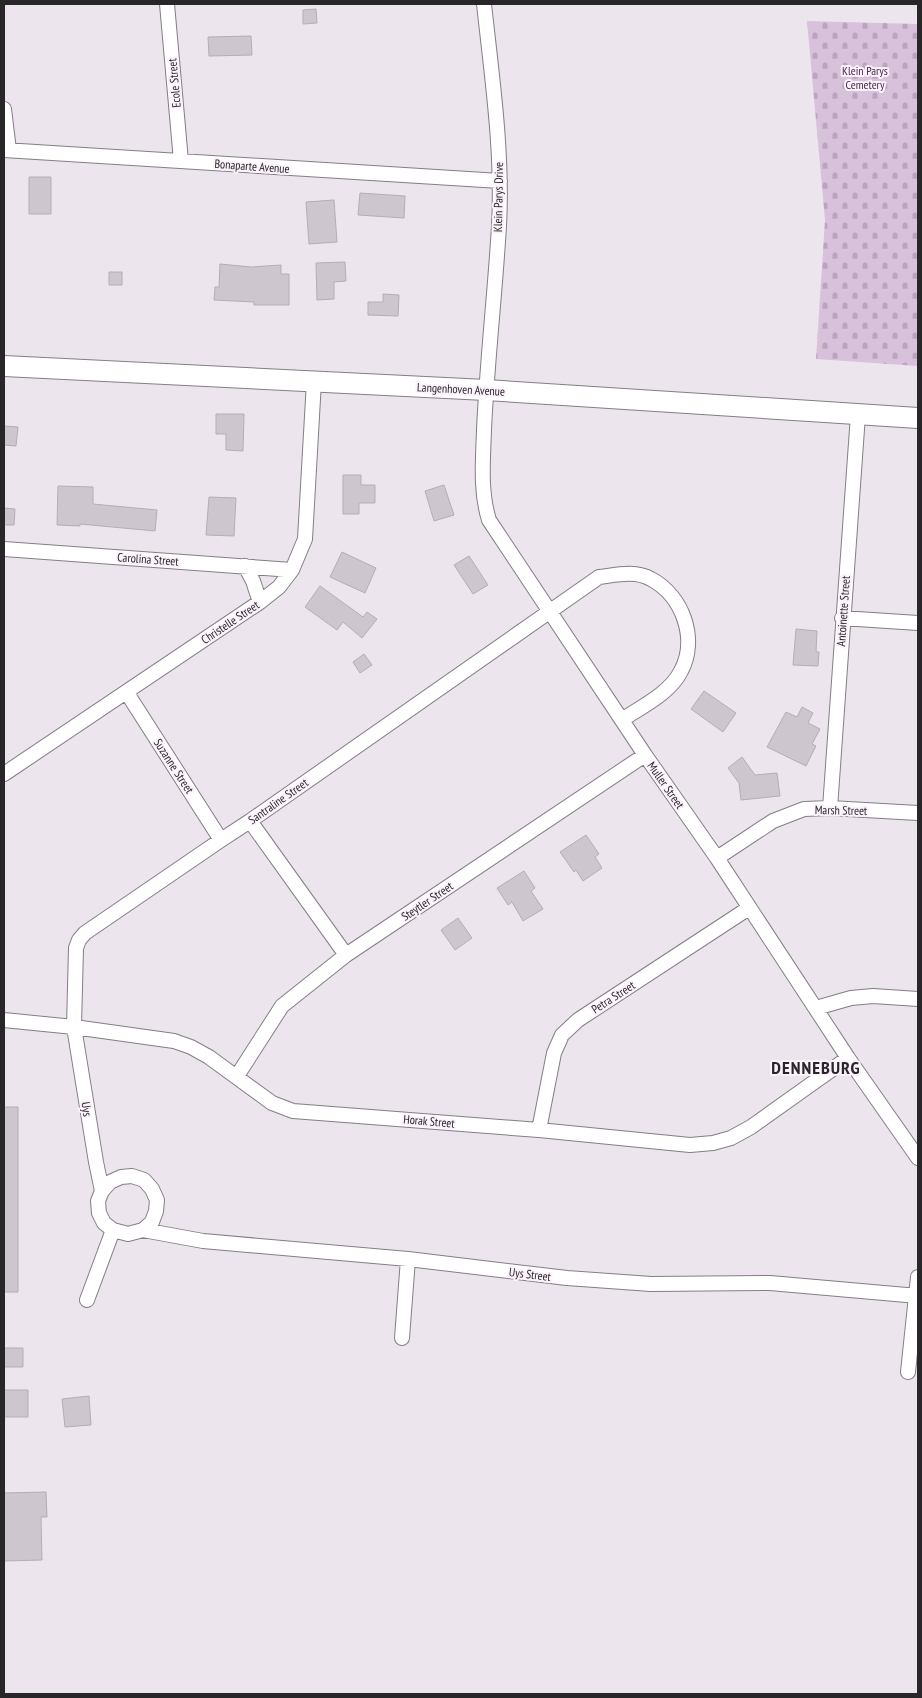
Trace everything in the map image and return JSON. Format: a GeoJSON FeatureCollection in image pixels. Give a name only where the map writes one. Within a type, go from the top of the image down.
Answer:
{"type":"FeatureCollection","features":[{"type":"Feature","properties":{"kind":"street","name":"Ecole Street"},"geometry":{"type":"LineString","coordinates":[[167,4],[181,161]]}},
{"type":"Feature","properties":{"kind":"street","name":"Klein Parys Drive"},"geometry":{"type":"LineString","coordinates":[[484,4],[499,145],[500,181],[499,225],[486,390]]}},
{"type":"Feature","properties":{"kind":"street"},"geometry":{"type":"LineString","coordinates":[[4,109],[6,150]]}},
{"type":"Feature","properties":{"kind":"street","name":"Bonaparte Avenue"},"geometry":{"type":"LineString","coordinates":[[6,150],[500,181]]}},
{"type":"Feature","properties":{"kind":"street","name":"Langenhoven Avenue"},"geometry":{"type":"LineString","coordinates":[[4,366],[486,390],[918,418]]}},
{"type":"Feature","properties":{"kind":"street","name":"Christelle Street"},"geometry":{"type":"LineString","coordinates":[[4,774],[127,693],[279,587],[292,570],[305,539],[314,381]]}},
{"type":"Feature","properties":{"kind":"street","name":"Muller Street"},"geometry":{"type":"LineString","coordinates":[[486,390],[483,488],[484,505],[489,520],[645,755],[718,858],[848,1058],[918,1158]]}},
{"type":"Feature","properties":{"kind":"street","name":"Antoinette Street"},"geometry":{"type":"LineString","coordinates":[[830,808],[842,618],[858,415]]}},
{"type":"Feature","properties":{"kind":"street","name":"Carolina Street"},"geometry":{"type":"LineString","coordinates":[[4,549],[292,570]]}},
{"type":"Feature","properties":{"kind":"street"},"geometry":{"type":"LineString","coordinates":[[245,566],[253,581],[260,602]]}},
{"type":"Feature","properties":{"kind":"street"},"geometry":{"type":"LineString","coordinates":[[549,611],[599,577],[629,573],[651,579],[671,594],[686,619],[689,646],[682,671],[669,688],[622,719]]}},
{"type":"Feature","properties":{"kind":"street","name":"Santraline Street"},"geometry":{"type":"LineString","coordinates":[[74,1027],[76,948],[79,940],[85,933],[250,821],[549,611]]}},
{"type":"Feature","properties":{"kind":"street"},"geometry":{"type":"LineString","coordinates":[[842,618],[918,623]]}},
{"type":"Feature","properties":{"kind":"street","name":"Suzanne Street"},"geometry":{"type":"LineString","coordinates":[[127,693],[221,840]]}},
{"type":"Feature","properties":{"kind":"street","name":"Steytler Street"},"geometry":{"type":"LineString","coordinates":[[237,1076],[282,1006],[346,955],[645,755]]}},
{"type":"Feature","properties":{"kind":"street","name":"Marsh Street"},"geometry":{"type":"LineString","coordinates":[[718,858],[773,821],[804,809],[830,808],[918,813]]}},
{"type":"Feature","properties":{"kind":"street"},"geometry":{"type":"LineString","coordinates":[[250,821],[346,955]]}},
{"type":"Feature","properties":{"kind":"street","name":"Petra Street"},"geometry":{"type":"LineString","coordinates":[[539,1130],[554,1053],[562,1035],[578,1020],[749,908]]}},
{"type":"Feature","properties":{"kind":"street"},"geometry":{"type":"LineString","coordinates":[[816,1008],[851,998],[866,996],[918,999]]}},
{"type":"Feature","properties":{"kind":"street","name":"Horak Street"},"geometry":{"type":"LineString","coordinates":[[4,1020],[74,1027],[174,1042],[191,1047],[237,1076],[272,1103],[293,1110],[690,1144],[713,1143],[731,1138],[751,1127],[848,1058]]}},
{"type":"Feature","properties":{"kind":"street","name":"Uys"},"geometry":{"type":"LineString","coordinates":[[74,1027],[102,1191]]}},
{"type":"Feature","properties":{"kind":"street"},"geometry":{"type":"LineString","coordinates":[[120,1176],[132,1176],[144,1180],[152,1189],[157,1200],[156,1212],[152,1222],[143,1230],[128,1234],[113,1230],[104,1223],[99,1213],[98,1201],[102,1191],[110,1182],[120,1176]]}},
{"type":"Feature","properties":{"kind":"street"},"geometry":{"type":"LineString","coordinates":[[87,1300],[113,1230]]}},
{"type":"Feature","properties":{"kind":"street","name":"Uys Street"},"geometry":{"type":"LineString","coordinates":[[143,1230],[204,1241],[408,1259],[567,1278],[651,1284],[770,1283],[917,1296]]}},
{"type":"Feature","properties":{"kind":"street"},"geometry":{"type":"LineString","coordinates":[[402,1338],[408,1259]]}},
{"type":"Feature","properties":{"kind":"street"},"geometry":{"type":"LineString","coordinates":[[908,1372],[918,1277]]}},
{"type":"Feature","properties":{"kind":"green space","name":"Klein Parys Cemetery"},"geometry":{"type":"Polygon","coordinates":[[[807,21],[918,24],[918,366],[816,359],[825,220],[807,21]]]}},
{"type":"Feature","properties":{"kind":"building"},"geometry":{"type":"Polygon","coordinates":[[[316,9],[317,23],[303,24],[303,10],[316,9]]]}},
{"type":"Feature","properties":{"kind":"building"},"geometry":{"type":"Polygon","coordinates":[[[251,36],[252,55],[209,56],[208,37],[251,36]]]}},
{"type":"Feature","properties":{"kind":"building"},"geometry":{"type":"Polygon","coordinates":[[[29,177],[51,177],[51,214],[29,214],[29,177]]]}},
{"type":"Feature","properties":{"kind":"building"},"geometry":{"type":"Polygon","coordinates":[[[360,193],[405,196],[404,218],[358,215],[360,193]]]}},
{"type":"Feature","properties":{"kind":"building"},"geometry":{"type":"Polygon","coordinates":[[[334,200],[337,242],[309,244],[306,202],[334,200]]]}},
{"type":"Feature","properties":{"kind":"building"},"geometry":{"type":"Polygon","coordinates":[[[345,262],[346,281],[334,282],[334,299],[317,300],[316,263],[345,262]]]}},
{"type":"Feature","properties":{"kind":"building"},"geometry":{"type":"Polygon","coordinates":[[[220,264],[251,267],[281,265],[281,274],[289,274],[289,305],[254,305],[254,302],[214,300],[215,287],[219,287],[220,264]]]}},
{"type":"Feature","properties":{"kind":"building"},"geometry":{"type":"Polygon","coordinates":[[[109,272],[122,272],[122,285],[109,285],[109,272]]]}},
{"type":"Feature","properties":{"kind":"building"},"geometry":{"type":"Polygon","coordinates":[[[383,294],[399,295],[398,316],[368,315],[368,302],[383,302],[383,294]]]}},
{"type":"Feature","properties":{"kind":"building"},"geometry":{"type":"Polygon","coordinates":[[[216,414],[244,414],[243,451],[226,450],[226,434],[216,434],[216,414]]]}},
{"type":"Feature","properties":{"kind":"building"},"geometry":{"type":"Polygon","coordinates":[[[4,426],[18,427],[16,446],[4,445],[4,426]]]}},
{"type":"Feature","properties":{"kind":"building"},"geometry":{"type":"Polygon","coordinates":[[[343,475],[361,475],[361,485],[375,485],[375,503],[359,503],[359,514],[343,514],[343,475]]]}},
{"type":"Feature","properties":{"kind":"building"},"geometry":{"type":"Polygon","coordinates":[[[444,485],[454,515],[434,521],[425,491],[444,485]]]}},
{"type":"Feature","properties":{"kind":"building"},"geometry":{"type":"Polygon","coordinates":[[[58,486],[93,487],[93,504],[157,510],[155,531],[80,524],[80,526],[57,525],[58,486]]]}},
{"type":"Feature","properties":{"kind":"building"},"geometry":{"type":"Polygon","coordinates":[[[209,497],[236,498],[234,536],[206,535],[209,497]]]}},
{"type":"Feature","properties":{"kind":"building"},"geometry":{"type":"Polygon","coordinates":[[[4,508],[15,509],[14,525],[4,525],[4,508]]]}},
{"type":"Feature","properties":{"kind":"building"},"geometry":{"type":"Polygon","coordinates":[[[342,552],[376,568],[365,593],[330,577],[342,552]]]}},
{"type":"Feature","properties":{"kind":"building"},"geometry":{"type":"Polygon","coordinates":[[[469,556],[488,585],[473,594],[454,565],[469,556]]]}},
{"type":"Feature","properties":{"kind":"building"},"geometry":{"type":"Polygon","coordinates":[[[320,586],[363,617],[367,612],[377,619],[362,638],[343,622],[337,630],[305,607],[320,586]]]}},
{"type":"Feature","properties":{"kind":"building"},"geometry":{"type":"Polygon","coordinates":[[[796,629],[817,631],[816,652],[819,652],[818,666],[793,665],[796,629]]]}},
{"type":"Feature","properties":{"kind":"building"},"geometry":{"type":"Polygon","coordinates":[[[364,654],[372,665],[360,673],[353,662],[364,654]]]}},
{"type":"Feature","properties":{"kind":"building"},"geometry":{"type":"Polygon","coordinates":[[[704,691],[736,713],[723,732],[691,709],[704,691]]]}},
{"type":"Feature","properties":{"kind":"building"},"geometry":{"type":"Polygon","coordinates":[[[802,707],[813,713],[808,723],[820,729],[812,744],[816,746],[806,766],[767,747],[786,712],[797,717],[802,707]]]}},
{"type":"Feature","properties":{"kind":"building"},"geometry":{"type":"Polygon","coordinates":[[[742,757],[755,775],[777,773],[780,796],[741,800],[739,783],[728,768],[742,757]]]}},
{"type":"Feature","properties":{"kind":"building"},"geometry":{"type":"Polygon","coordinates":[[[586,835],[599,854],[595,857],[602,868],[583,881],[560,852],[586,835]]]}},
{"type":"Feature","properties":{"kind":"building"},"geometry":{"type":"Polygon","coordinates":[[[524,871],[535,888],[531,891],[543,909],[523,921],[512,902],[508,905],[497,888],[524,871]]]}},
{"type":"Feature","properties":{"kind":"building"},"geometry":{"type":"Polygon","coordinates":[[[458,918],[472,938],[455,950],[441,930],[458,918]]]}},
{"type":"Feature","properties":{"kind":"building"},"geometry":{"type":"Polygon","coordinates":[[[4,1107],[18,1107],[18,1292],[4,1292],[4,1107]]]}},
{"type":"Feature","properties":{"kind":"building"},"geometry":{"type":"Polygon","coordinates":[[[4,1348],[23,1348],[23,1367],[4,1367],[4,1348]]]}},
{"type":"Feature","properties":{"kind":"building"},"geometry":{"type":"Polygon","coordinates":[[[4,1390],[28,1390],[28,1417],[4,1417],[4,1390]]]}},
{"type":"Feature","properties":{"kind":"building"},"geometry":{"type":"Polygon","coordinates":[[[89,1396],[91,1425],[65,1427],[62,1399],[89,1396]]]}},
{"type":"Feature","properties":{"kind":"building"},"geometry":{"type":"Polygon","coordinates":[[[46,1492],[47,1517],[41,1517],[42,1560],[4,1561],[4,1493],[46,1492]]]}},
{"type":"Feature","properties":{"kind":"district","name":"DENNEBURG"},"geometry":{"type":"Point","coordinates":[816,1067]}}]}
